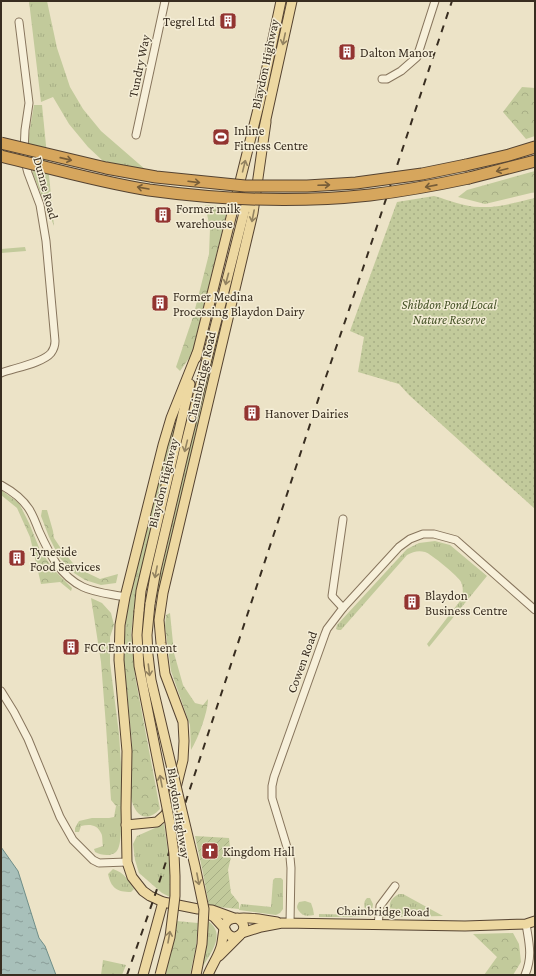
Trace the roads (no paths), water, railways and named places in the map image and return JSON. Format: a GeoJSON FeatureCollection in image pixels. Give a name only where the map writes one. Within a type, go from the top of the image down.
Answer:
{"type":"FeatureCollection","features":[{"type":"Feature","properties":{"kind":"highway"},"geometry":{"type":"LineString","coordinates":[[1,143],[113,170],[156,177],[245,186],[356,184],[422,174],[466,165],[510,155],[535,147]]}},
{"type":"Feature","properties":{"kind":"highway"},"geometry":{"type":"LineString","coordinates":[[1,156],[125,185],[182,194],[276,200],[348,197],[409,190],[469,178],[535,161]]}},
{"type":"Feature","properties":{"kind":"main road","name":"Blaydon Highway"},"geometry":{"type":"LineString","coordinates":[[160,975],[170,937],[176,876],[170,823],[139,666],[138,635],[141,591],[259,105],[281,1]]}},
{"type":"Feature","properties":{"kind":"main road","name":"Blaydon Highway"},"geometry":{"type":"LineString","coordinates":[[196,975],[202,944],[204,909],[150,680],[147,635],[150,604],[156,570],[188,436],[266,122],[292,1]]}},
{"type":"Feature","properties":{"kind":"main road","name":"Chainbridge Road"},"geometry":{"type":"LineString","coordinates":[[126,826],[157,822],[166,814],[177,784],[183,760],[183,722],[165,674],[159,620],[163,593],[253,213],[266,122]]}},
{"type":"Feature","properties":{"kind":"main road"},"geometry":{"type":"LineString","coordinates":[[198,353],[171,418],[163,445],[125,597],[120,625],[119,660],[127,751],[127,862],[132,877],[143,891],[150,896],[163,902],[198,909],[212,910],[236,918],[242,922],[243,930],[241,934],[216,959]]}},
{"type":"Feature","properties":{"kind":"main road"},"geometry":{"type":"LineString","coordinates":[[143,975],[163,902]]}},
{"type":"Feature","properties":{"kind":"main road"},"geometry":{"type":"LineString","coordinates":[[198,909],[211,915],[231,936],[241,934]]}},
{"type":"Feature","properties":{"kind":"main road"},"geometry":{"type":"LineString","coordinates":[[208,975],[222,945],[224,929],[228,920],[236,918],[260,919],[286,923]]}},
{"type":"Feature","properties":{"kind":"main road","name":"Chainbridge Road"},"geometry":{"type":"LineString","coordinates":[[241,934],[261,927],[286,923],[465,926],[530,922]]}},
{"type":"Feature","properties":{"kind":"street","name":"Tundry Way"},"geometry":{"type":"LineString","coordinates":[[136,135],[165,1]]}},
{"type":"Feature","properties":{"kind":"street"},"geometry":{"type":"LineString","coordinates":[[382,79],[387,79],[401,71],[417,58],[435,1]]}},
{"type":"Feature","properties":{"kind":"street","name":"Dunne Road"},"geometry":{"type":"LineString","coordinates":[[1,373],[44,358],[51,353],[55,346],[46,241],[40,205],[24,158],[25,130],[29,103],[19,22]]}},
{"type":"Feature","properties":{"kind":"street"},"geometry":{"type":"LineString","coordinates":[[1,485],[14,493],[30,510],[53,559],[66,576],[83,587],[125,597]]}},
{"type":"Feature","properties":{"kind":"street"},"geometry":{"type":"LineString","coordinates":[[343,519],[332,596],[343,608]]}},
{"type":"Feature","properties":{"kind":"street","name":"Cowen Road"},"geometry":{"type":"LineString","coordinates":[[286,923],[291,868],[290,857],[272,798],[272,786],[274,776],[325,634],[327,629],[343,608],[399,546],[410,539],[423,534],[434,534],[456,540],[535,610]]}},
{"type":"Feature","properties":{"kind":"street"},"geometry":{"type":"LineString","coordinates":[[1,691],[28,739],[60,817],[73,840],[99,864],[127,862]]}},
{"type":"Feature","properties":{"kind":"street"},"geometry":{"type":"LineString","coordinates":[[378,924],[380,906],[396,886]]}},
{"type":"Feature","properties":{"kind":"street"},"geometry":{"type":"LineString","coordinates":[[525,975],[530,959],[530,922]]}},
{"type":"Feature","properties":{"kind":"water"},"geometry":{"type":"Polygon","coordinates":[[[1,847],[18,871],[39,938],[45,946],[56,975],[1,975],[1,847]]]}},
{"type":"Feature","properties":{"kind":"railway"},"geometry":{"type":"LineString","coordinates":[[127,975],[154,898],[322,388],[452,1]]}},
{"type":"Feature","properties":{"kind":"place","name":"Tegrel Ltd"},"geometry":{"type":"Point","coordinates":[228,21]}},
{"type":"Feature","properties":{"kind":"place","name":"Dalton Manor"},"geometry":{"type":"Point","coordinates":[347,52]}},
{"type":"Feature","properties":{"kind":"place","name":"Inline Fitness Centre"},"geometry":{"type":"Point","coordinates":[221,137]}},
{"type":"Feature","properties":{"kind":"place","name":"Former milk warehouse"},"geometry":{"type":"Point","coordinates":[163,215]}},
{"type":"Feature","properties":{"kind":"place","name":"Former Medina Processing Blaydon Dairy"},"geometry":{"type":"Point","coordinates":[160,303]}},
{"type":"Feature","properties":{"kind":"place","name":"Hanover Dairies"},"geometry":{"type":"Point","coordinates":[252,413]}},
{"type":"Feature","properties":{"kind":"place","name":"Tyneside Food Services"},"geometry":{"type":"Point","coordinates":[17,558]}},
{"type":"Feature","properties":{"kind":"place","name":"Blaydon Business Centre"},"geometry":{"type":"Point","coordinates":[412,602]}},
{"type":"Feature","properties":{"kind":"place","name":"FCC Environment"},"geometry":{"type":"Point","coordinates":[71,647]}},
{"type":"Feature","properties":{"kind":"place","name":"Kingdom Hall"},"geometry":{"type":"Point","coordinates":[210,851]}},
{"type":"Feature","properties":{"kind":"park label","name":"Shibdon Pond Local Nature Reserve"},"geometry":{"type":"Point","coordinates":[449,312]}}]}
